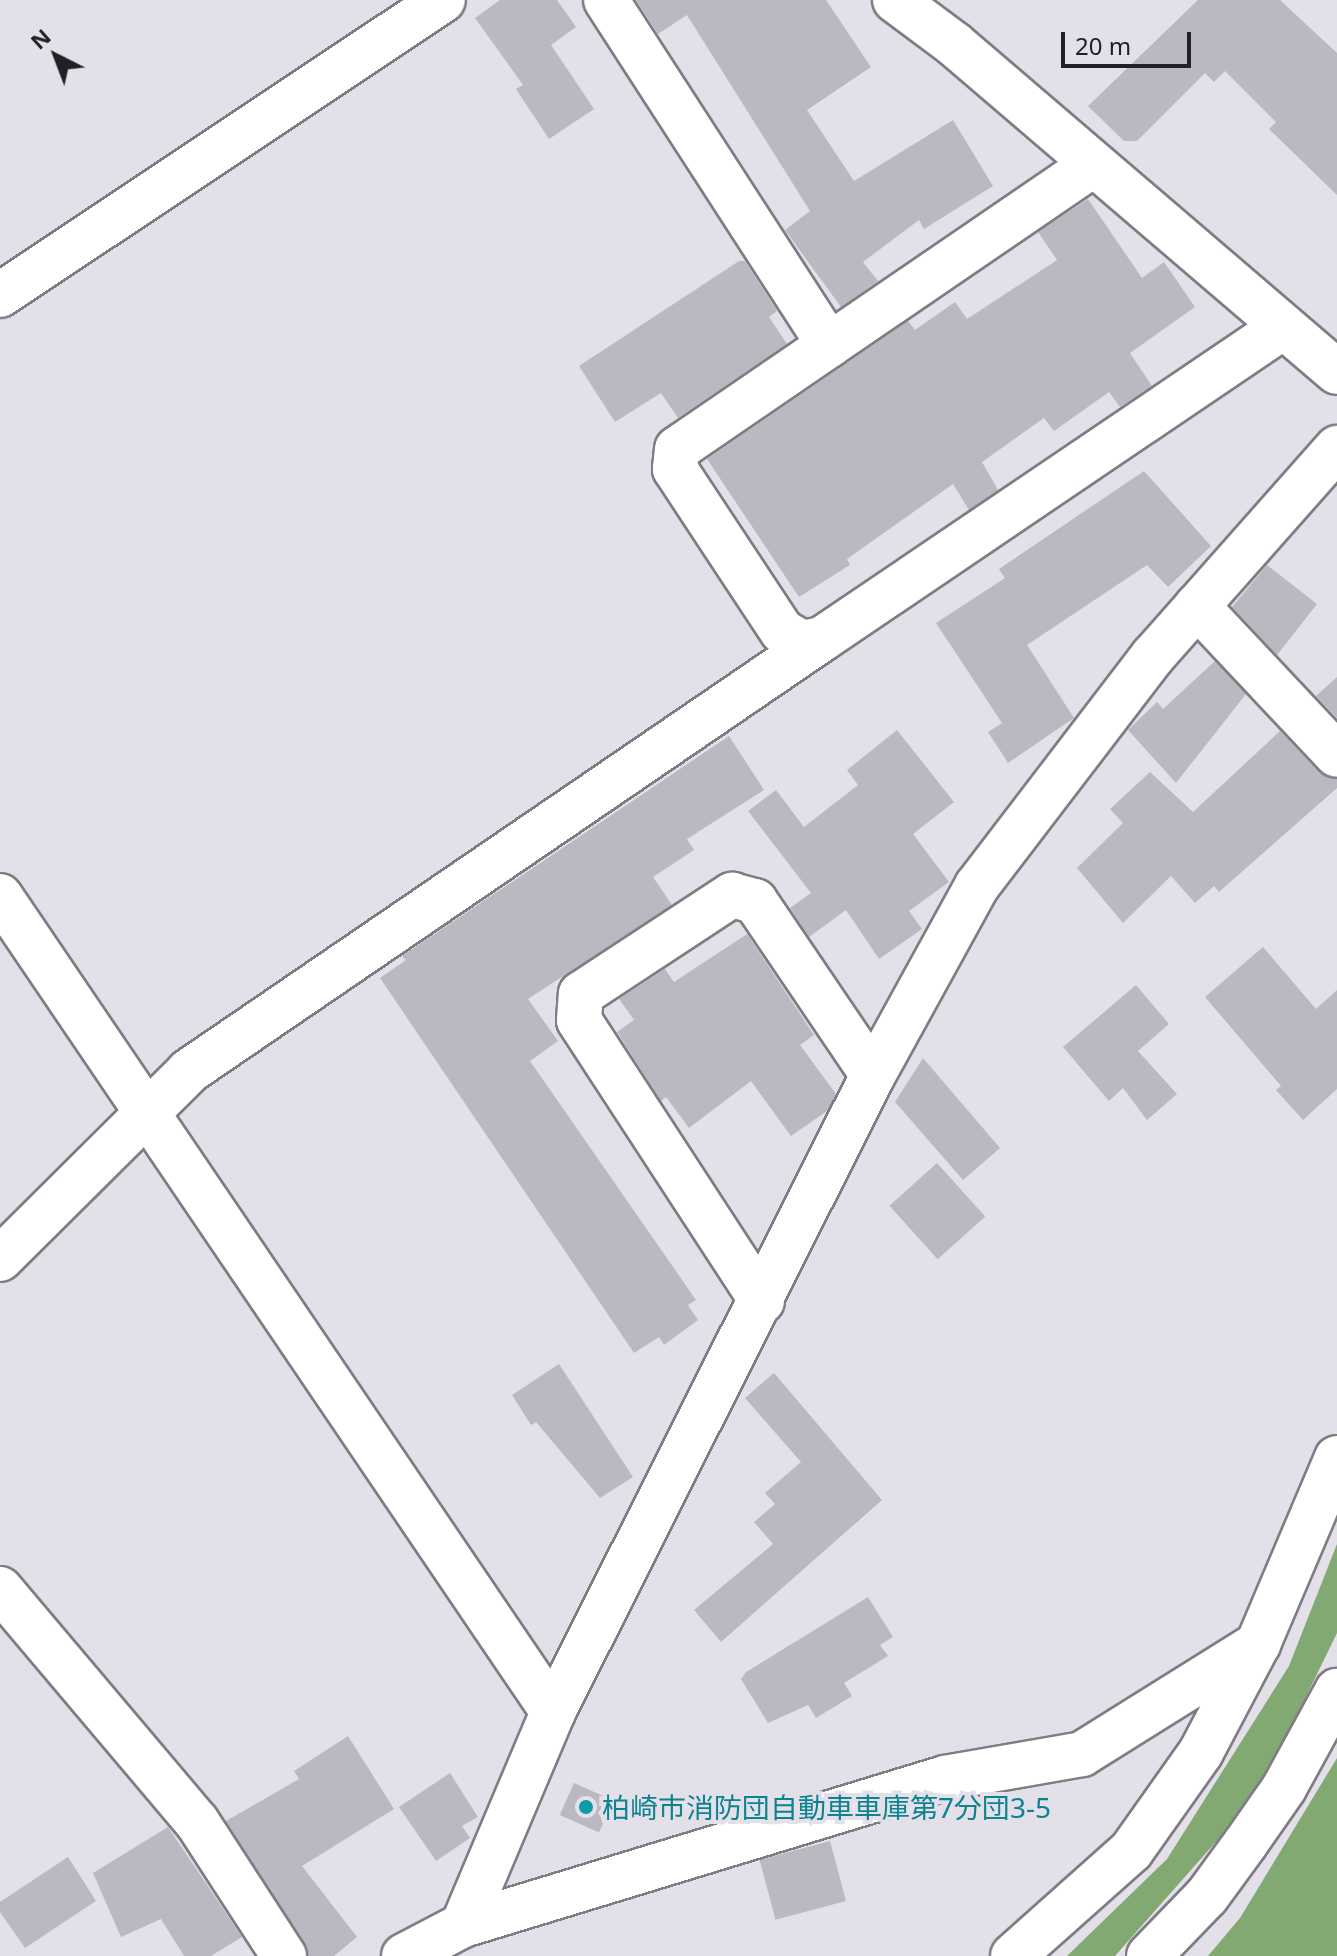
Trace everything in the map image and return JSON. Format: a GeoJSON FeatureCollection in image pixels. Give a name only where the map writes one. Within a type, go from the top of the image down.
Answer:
{"type":"FeatureCollection","features":[{"type":"Feature","properties":{"kind":"main road"},"geometry":{"type":"LineString","coordinates":[[0,295],[443,0]]}},
{"type":"Feature","properties":{"kind":"main road"},"geometry":{"type":"LineString","coordinates":[[606,0],[829,345]]}},
{"type":"Feature","properties":{"kind":"main road"},"geometry":{"type":"LineString","coordinates":[[895,0],[954,44],[1091,166],[1337,372]]}},
{"type":"Feature","properties":{"kind":"main road"},"geometry":{"type":"LineString","coordinates":[[822,639],[802,643],[782,631],[675,469],[677,449],[1091,166]]}},
{"type":"Feature","properties":{"kind":"main road"},"geometry":{"type":"LineString","coordinates":[[0,1259],[146,1110],[189,1071],[1283,327]]}},
{"type":"Feature","properties":{"kind":"main road"},"geometry":{"type":"LineString","coordinates":[[463,1925],[553,1712],[873,1075],[977,886],[1197,606],[1337,448]]}},
{"type":"Feature","properties":{"kind":"main road"},"geometry":{"type":"LineString","coordinates":[[1197,606],[1337,755]]}},
{"type":"Feature","properties":{"kind":"main road"},"geometry":{"type":"LineString","coordinates":[[762,1301],[579,1020],[581,994],[732,895],[755,901],[873,1075]]}},
{"type":"Feature","properties":{"kind":"main road"},"geometry":{"type":"LineString","coordinates":[[0,896],[553,1712]]}},
{"type":"Feature","properties":{"kind":"main road"},"geometry":{"type":"LineString","coordinates":[[1013,1956],[1131,1851],[1201,1752],[1258,1644],[1337,1458]]}},
{"type":"Feature","properties":{"kind":"main road"},"geometry":{"type":"LineString","coordinates":[[0,1589],[197,1822],[284,1956]]}},
{"type":"Feature","properties":{"kind":"main road"},"geometry":{"type":"LineString","coordinates":[[404,1956],[463,1925],[945,1778],[1082,1754],[1258,1644]]}},
{"type":"Feature","properties":{"kind":"main road"},"geometry":{"type":"LineString","coordinates":[[1149,1956],[1207,1896],[1245,1844],[1284,1788],[1337,1691]]}},
{"type":"Feature","properties":{"kind":"green space"},"geometry":{"type":"Polygon","coordinates":[[[1337,1544],[1337,1633],[1259,1793],[1115,1956],[1067,1956],[1167,1859],[1289,1666],[1337,1544]]]}},
{"type":"Feature","properties":{"kind":"green space"},"geometry":{"type":"Polygon","coordinates":[[[1337,1758],[1337,1956],[1208,1956],[1240,1918],[1337,1758]]]}},
{"type":"Feature","properties":{"kind":"building"},"geometry":{"type":"Polygon","coordinates":[[[500,0],[557,0],[576,27],[551,45],[594,109],[549,139],[516,89],[523,85],[475,18],[500,0]]]}},
{"type":"Feature","properties":{"kind":"building"},"geometry":{"type":"Polygon","coordinates":[[[636,0],[826,0],[871,67],[807,110],[854,181],[953,120],[993,186],[924,229],[919,220],[863,262],[878,281],[841,307],[785,230],[810,211],[687,15],[658,34],[636,0]]]}},
{"type":"Feature","properties":{"kind":"building"},"geometry":{"type":"Polygon","coordinates":[[[1198,0],[1280,0],[1337,53],[1337,195],[1269,129],[1276,122],[1225,71],[1214,82],[1205,73],[1137,141],[1124,141],[1088,106],[1198,0]]]}},
{"type":"Feature","properties":{"kind":"building"},"geometry":{"type":"Polygon","coordinates":[[[1088,199],[1142,278],[1164,262],[1195,307],[1130,353],[1152,386],[1120,407],[1109,392],[1054,431],[1044,418],[982,462],[998,490],[969,510],[953,484],[847,559],[850,565],[799,597],[707,459],[908,321],[915,330],[955,302],[967,319],[1057,260],[1038,232],[1088,199]]]}},
{"type":"Feature","properties":{"kind":"building"},"geometry":{"type":"Polygon","coordinates":[[[739,261],[745,261],[777,311],[769,317],[787,344],[678,418],[661,393],[615,422],[579,366],[739,261]]]}},
{"type":"Feature","properties":{"kind":"building"},"geometry":{"type":"Polygon","coordinates":[[[1144,471],[1211,546],[1168,587],[1147,565],[1027,645],[1074,718],[1008,763],[988,732],[1002,723],[936,623],[1005,578],[999,569],[1144,471]]]}},
{"type":"Feature","properties":{"kind":"building"},"geometry":{"type":"Polygon","coordinates":[[[1267,565],[1317,604],[1277,655],[1232,607],[1267,565]]]}},
{"type":"Feature","properties":{"kind":"building"},"geometry":{"type":"Polygon","coordinates":[[[1215,661],[1246,694],[1176,783],[1128,730],[1157,702],[1163,709],[1215,661]]]}},
{"type":"Feature","properties":{"kind":"building"},"geometry":{"type":"Polygon","coordinates":[[[1337,677],[1337,718],[1316,696],[1337,677]]]}},
{"type":"Feature","properties":{"kind":"building"},"geometry":{"type":"Polygon","coordinates":[[[897,730],[954,802],[913,834],[949,882],[909,911],[922,929],[879,959],[846,910],[809,937],[790,908],[811,893],[748,811],[776,790],[804,827],[858,785],[847,770],[897,730]]]}},
{"type":"Feature","properties":{"kind":"building"},"geometry":{"type":"Polygon","coordinates":[[[1280,731],[1319,772],[1337,779],[1337,788],[1219,892],[1214,886],[1195,903],[1171,876],[1123,923],[1077,868],[1123,823],[1110,809],[1150,772],[1193,812],[1280,731]]]}},
{"type":"Feature","properties":{"kind":"building"},"geometry":{"type":"Polygon","coordinates":[[[729,736],[764,790],[687,839],[694,850],[653,877],[672,905],[528,999],[558,1041],[530,1061],[696,1300],[688,1305],[698,1320],[664,1345],[659,1337],[634,1353],[380,978],[406,960],[402,956],[729,736]]]}},
{"type":"Feature","properties":{"kind":"building"},"geometry":{"type":"Polygon","coordinates":[[[747,934],[814,1035],[800,1045],[836,1094],[827,1111],[791,1136],[751,1081],[689,1128],[666,1097],[661,1101],[617,1032],[634,1020],[619,999],[665,969],[674,982],[747,934]]]}},
{"type":"Feature","properties":{"kind":"building"},"geometry":{"type":"Polygon","coordinates":[[[1263,947],[1316,1009],[1337,990],[1337,1089],[1303,1120],[1276,1090],[1281,1086],[1205,997],[1263,947]]]}},
{"type":"Feature","properties":{"kind":"building"},"geometry":{"type":"Polygon","coordinates":[[[1136,985],[1169,1024],[1138,1051],[1177,1094],[1147,1120],[1123,1088],[1109,1101],[1063,1047],[1136,985]]]}},
{"type":"Feature","properties":{"kind":"building"},"geometry":{"type":"Polygon","coordinates":[[[923,1058],[1000,1148],[963,1180],[895,1102],[923,1058]]]}},
{"type":"Feature","properties":{"kind":"building"},"geometry":{"type":"Polygon","coordinates":[[[937,1163],[985,1217],[938,1259],[889,1206],[937,1163]]]}},
{"type":"Feature","properties":{"kind":"building"},"geometry":{"type":"Polygon","coordinates":[[[559,1364],[633,1477],[600,1498],[536,1422],[531,1425],[512,1395],[559,1364]]]}},
{"type":"Feature","properties":{"kind":"building"},"geometry":{"type":"Polygon","coordinates":[[[774,1373],[882,1500],[721,1642],[694,1610],[773,1544],[754,1522],[775,1504],[765,1493],[801,1462],[745,1398],[774,1373]]]}},
{"type":"Feature","properties":{"kind":"building"},"geometry":{"type":"Polygon","coordinates":[[[868,1597],[893,1637],[880,1645],[888,1656],[844,1683],[852,1696],[816,1718],[808,1705],[768,1723],[741,1679],[746,1672],[868,1597]]]}},
{"type":"Feature","properties":{"kind":"building"},"geometry":{"type":"Polygon","coordinates":[[[348,1736],[394,1809],[302,1866],[357,1937],[334,1956],[309,1956],[226,1821],[299,1779],[294,1771],[348,1736]]]}},
{"type":"Feature","properties":{"kind":"building"},"geometry":{"type":"Polygon","coordinates":[[[450,1773],[478,1817],[462,1826],[470,1838],[436,1861],[399,1807],[450,1773]]]}},
{"type":"Feature","properties":{"kind":"building","name":"柏崎市消防団自動車車庫第7分団3-5"},"geometry":{"type":"Polygon","coordinates":[[[574,1783],[613,1800],[599,1832],[560,1815],[574,1783]]]}},
{"type":"Feature","properties":{"kind":"building"},"geometry":{"type":"Polygon","coordinates":[[[168,1827],[242,1937],[211,1956],[184,1956],[161,1919],[121,1937],[93,1873],[168,1827]]]}},
{"type":"Feature","properties":{"kind":"building"},"geometry":{"type":"Polygon","coordinates":[[[830,1841],[846,1901],[776,1920],[759,1860],[830,1841]]]}},
{"type":"Feature","properties":{"kind":"building"},"geometry":{"type":"Polygon","coordinates":[[[68,1857],[96,1901],[25,1948],[0,1912],[0,1902],[68,1857]]]}},
{"type":"Feature","properties":{"kind":"place","name":"柏崎市消防団自動車車庫第7分団3-5"},"geometry":{"type":"Point","coordinates":[586,1807]}}]}
